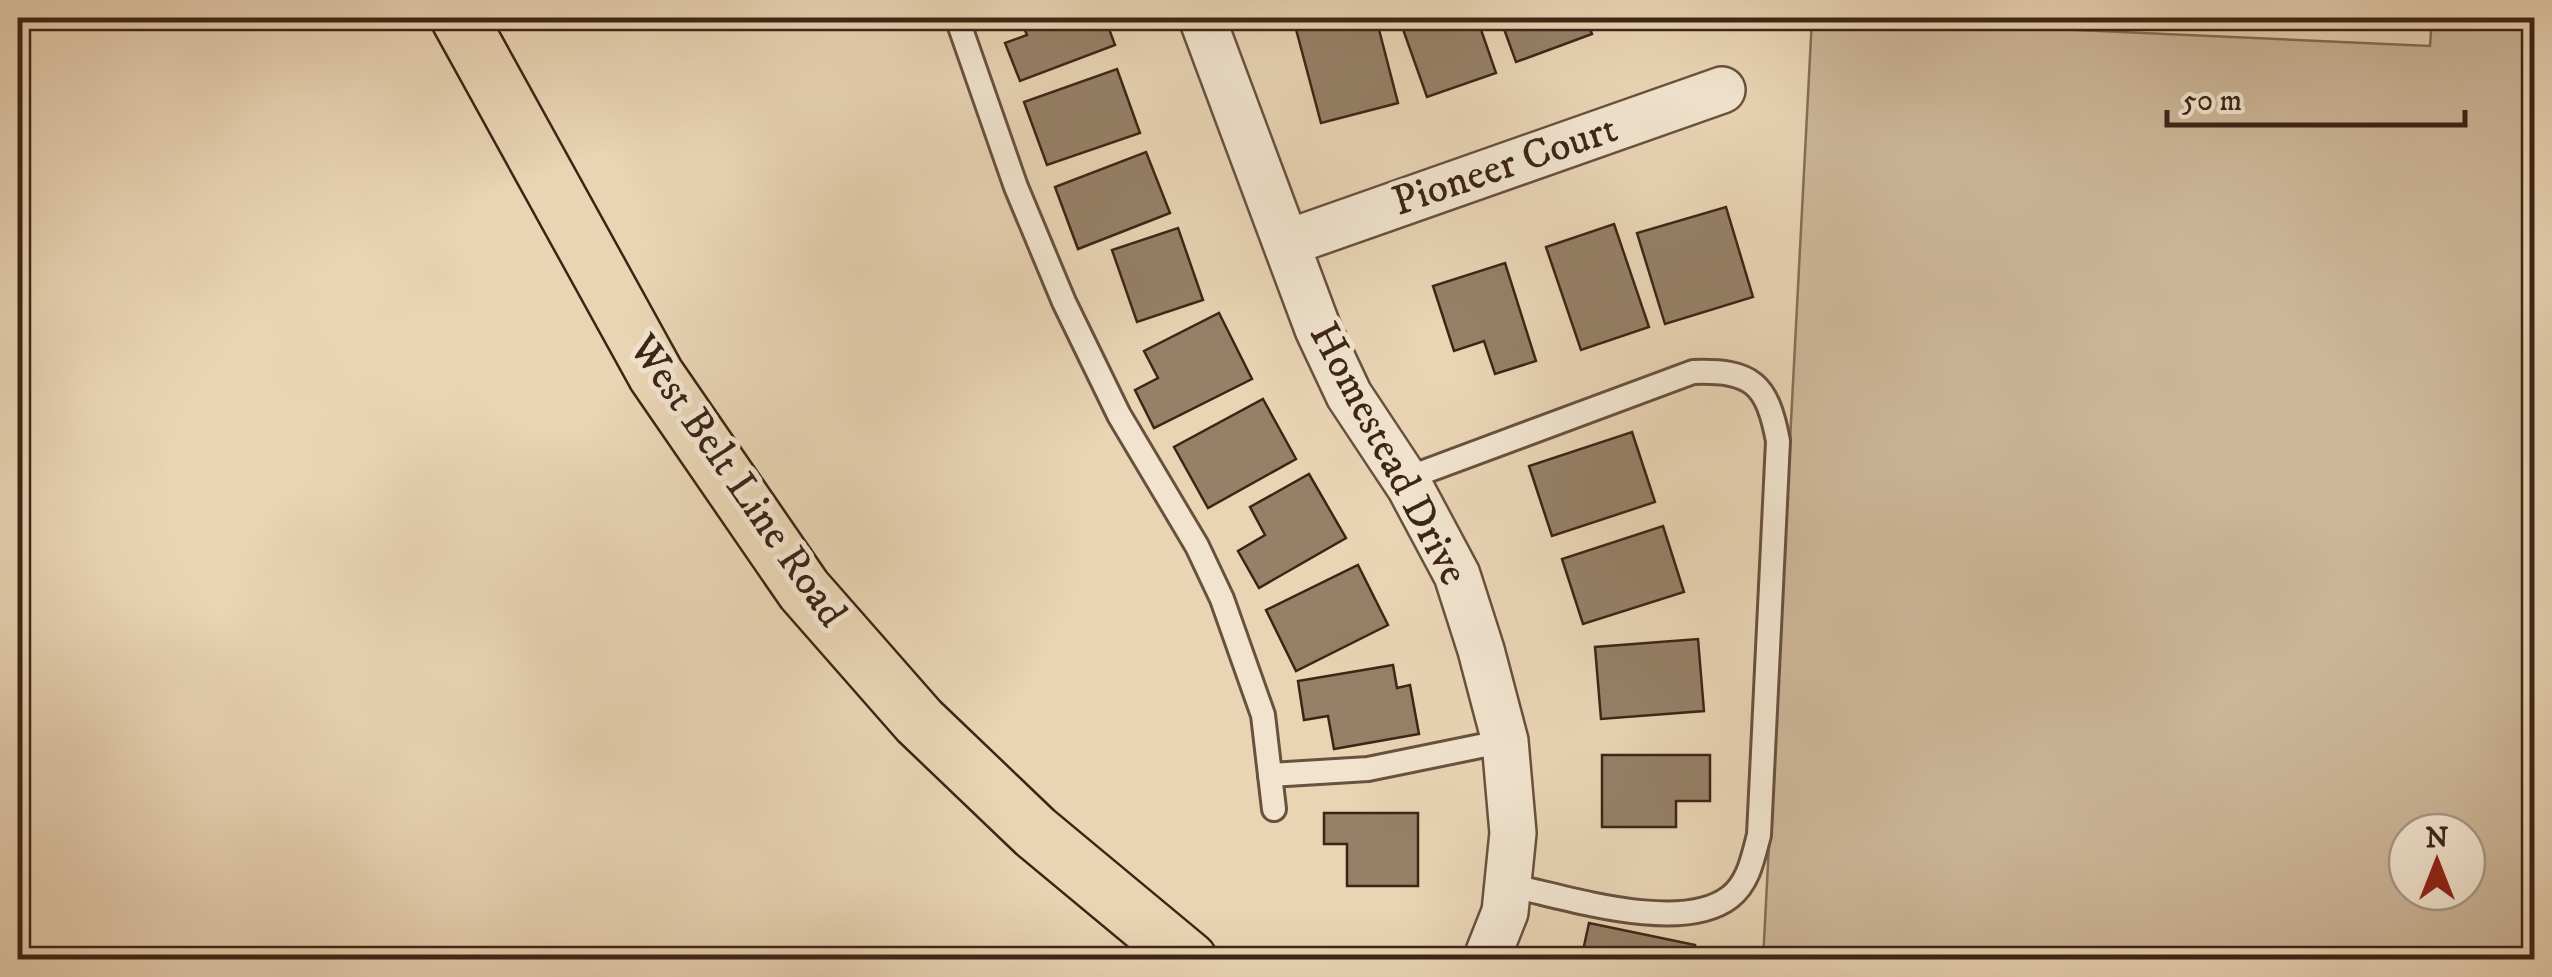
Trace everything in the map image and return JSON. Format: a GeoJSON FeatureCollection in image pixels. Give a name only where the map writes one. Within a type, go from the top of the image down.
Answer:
{"type":"FeatureCollection","features":[{"type":"Feature","properties":{"kind":"main road","name":"West Belt Line Road"},"geometry":{"type":"LineString","coordinates":[[458,18],[656,375],[804,590],[945,746],[1035,832],[1189,960]]}},
{"type":"Feature","properties":{"kind":"street","name":"Homestead Drive"},"geometry":{"type":"LineString","coordinates":[[1202,18],[1318,329],[1349,396],[1404,479],[1458,575],[1506,741],[1513,832],[1506,912],[1486,960]]}},
{"type":"Feature","properties":{"kind":"street","name":"Pioneer Court"},"geometry":{"type":"LineString","coordinates":[[1287,243],[1722,90]]}},
{"type":"Feature","properties":{"kind":"lane"},"geometry":{"type":"LineString","coordinates":[[957,18],[1016,187],[1064,302],[1118,415],[1197,546],[1222,599],[1263,715],[1274,809]]}},
{"type":"Feature","properties":{"kind":"lane"},"geometry":{"type":"LineString","coordinates":[[1404,479],[1693,372],[1740,376],[1760,388],[1771,405],[1778,441],[1760,815],[1748,874],[1732,896],[1706,911],[1661,916],[1508,885]]}},
{"type":"Feature","properties":{"kind":"lane"},"geometry":{"type":"LineString","coordinates":[[1270,775],[1368,769],[1506,741]]}},
{"type":"Feature","properties":{"kind":"shaded area"},"geometry":{"type":"Polygon","coordinates":[[[1812,18],[2430,46],[2432,18],[2534,18],[2534,959],[1763,960],[1812,18]]]}},
{"type":"Feature","properties":{"kind":"building"},"geometry":{"type":"Polygon","coordinates":[[[1020,18],[1105,18],[1115,45],[1020,81],[1005,43],[1027,35],[1020,18]]]}},
{"type":"Feature","properties":{"kind":"building"},"geometry":{"type":"Polygon","coordinates":[[[1293,18],[1376,18],[1398,103],[1321,123],[1293,18]]]}},
{"type":"Feature","properties":{"kind":"building"},"geometry":{"type":"Polygon","coordinates":[[[1399,18],[1477,18],[1496,73],[1427,97],[1399,18]]]}},
{"type":"Feature","properties":{"kind":"building"},"geometry":{"type":"Polygon","coordinates":[[[1500,18],[1586,18],[1592,34],[1516,62],[1500,18]]]}},
{"type":"Feature","properties":{"kind":"building"},"geometry":{"type":"Polygon","coordinates":[[[1117,69],[1140,133],[1047,165],[1024,102],[1117,69]]]}},
{"type":"Feature","properties":{"kind":"building"},"geometry":{"type":"Polygon","coordinates":[[[1146,152],[1170,213],[1078,249],[1055,187],[1146,152]]]}},
{"type":"Feature","properties":{"kind":"building"},"geometry":{"type":"Polygon","coordinates":[[[1726,207],[1753,297],[1665,324],[1637,233],[1726,207]]]}},
{"type":"Feature","properties":{"kind":"building"},"geometry":{"type":"Polygon","coordinates":[[[1614,224],[1649,327],[1581,350],[1546,247],[1614,224]]]}},
{"type":"Feature","properties":{"kind":"building"},"geometry":{"type":"Polygon","coordinates":[[[1178,228],[1203,300],[1137,322],[1112,250],[1178,228]]]}},
{"type":"Feature","properties":{"kind":"building"},"geometry":{"type":"Polygon","coordinates":[[[1505,263],[1536,361],[1495,374],[1484,341],[1454,351],[1433,286],[1505,263]]]}},
{"type":"Feature","properties":{"kind":"building"},"geometry":{"type":"Polygon","coordinates":[[[1219,313],[1252,379],[1154,428],[1135,390],[1158,378],[1144,351],[1219,313]]]}},
{"type":"Feature","properties":{"kind":"building"},"geometry":{"type":"Polygon","coordinates":[[[1263,399],[1296,459],[1208,508],[1174,447],[1263,399]]]}},
{"type":"Feature","properties":{"kind":"building"},"geometry":{"type":"Polygon","coordinates":[[[1632,432],[1655,502],[1552,536],[1529,466],[1632,432]]]}},
{"type":"Feature","properties":{"kind":"building"},"geometry":{"type":"Polygon","coordinates":[[[1309,474],[1346,538],[1259,588],[1238,551],[1265,535],[1250,507],[1309,474]]]}},
{"type":"Feature","properties":{"kind":"building"},"geometry":{"type":"Polygon","coordinates":[[[1663,526],[1684,592],[1583,624],[1562,559],[1663,526]]]}},
{"type":"Feature","properties":{"kind":"building"},"geometry":{"type":"Polygon","coordinates":[[[1358,565],[1388,625],[1296,671],[1266,610],[1358,565]]]}},
{"type":"Feature","properties":{"kind":"building"},"geometry":{"type":"Polygon","coordinates":[[[1698,639],[1704,711],[1601,719],[1595,647],[1698,639]]]}},
{"type":"Feature","properties":{"kind":"building"},"geometry":{"type":"Polygon","coordinates":[[[1393,665],[1397,688],[1410,685],[1419,734],[1334,749],[1328,716],[1304,720],[1298,681],[1393,665]]]}},
{"type":"Feature","properties":{"kind":"building"},"geometry":{"type":"Polygon","coordinates":[[[1602,755],[1710,755],[1710,801],[1676,801],[1676,827],[1602,827],[1602,755]]]}},
{"type":"Feature","properties":{"kind":"building"},"geometry":{"type":"Polygon","coordinates":[[[1324,813],[1418,813],[1418,886],[1347,886],[1347,844],[1324,844],[1324,813]]]}},
{"type":"Feature","properties":{"kind":"building"},"geometry":{"type":"Polygon","coordinates":[[[1589,923],[1695,945],[1692,960],[1581,960],[1589,923]]]}}]}
